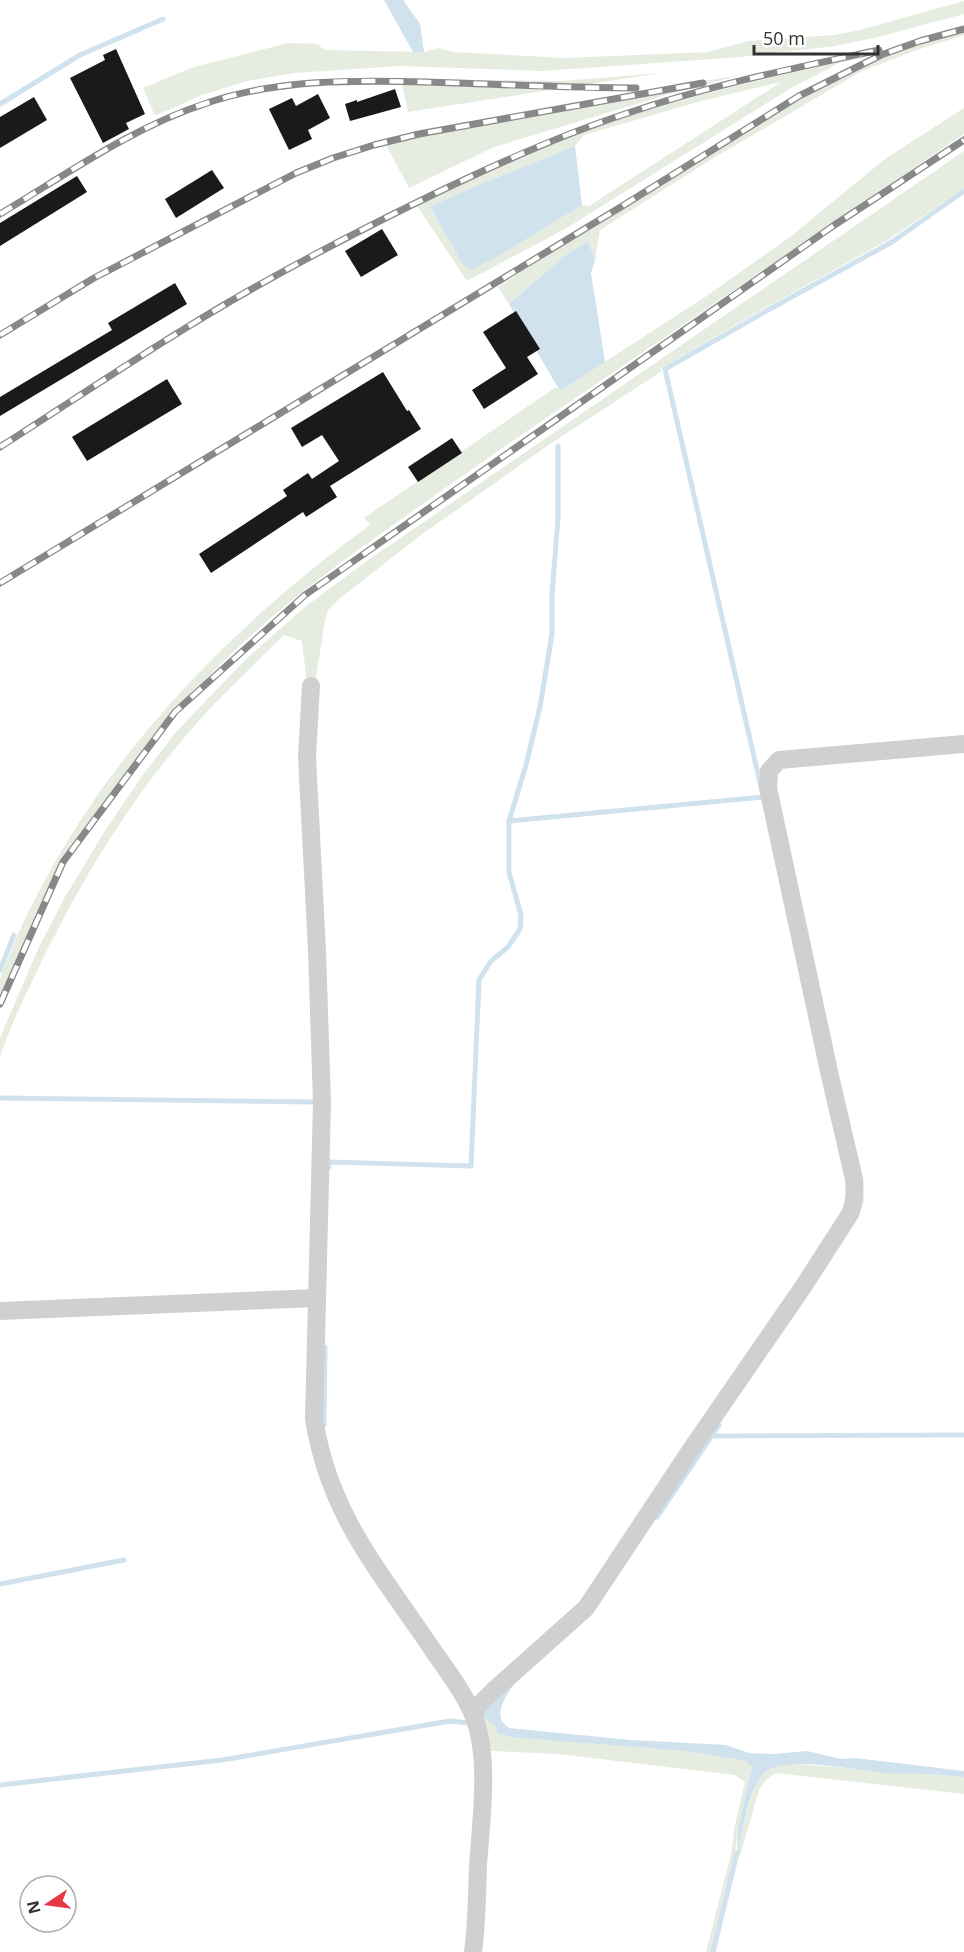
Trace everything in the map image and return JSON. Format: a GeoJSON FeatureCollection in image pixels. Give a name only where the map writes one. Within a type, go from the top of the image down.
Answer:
{"type":"FeatureCollection","features":[{"type":"Feature","properties":{"kind":"street"},"geometry":{"type":"LineString","coordinates":[[311,686],[307,757],[322,1103],[314,1419],[319,1449],[339,1505],[370,1560],[461,1691],[474,1716],[482,1753],[483,1771],[473,1952]]}},
{"type":"Feature","properties":{"kind":"street"},"geometry":{"type":"LineString","coordinates":[[474,1716],[477,1707],[493,1691],[586,1608],[803,1287],[850,1214],[854,1204],[854,1179],[768,788],[769,771],[772,765],[779,760],[964,744]]}},
{"type":"Feature","properties":{"kind":"street"},"geometry":{"type":"LineString","coordinates":[[0,1311],[317,1298]]}},
{"type":"Feature","properties":{"kind":"shaded area"},"geometry":{"type":"Polygon","coordinates":[[[964,1],[964,14],[878,37],[835,46],[741,57],[542,71],[401,66],[294,73],[247,81],[199,96],[155,116],[143,88],[191,68],[288,43],[318,44],[324,50],[424,52],[439,48],[453,52],[565,58],[708,52],[748,41],[834,35],[856,31],[964,1]]]}},
{"type":"Feature","properties":{"kind":"shaded area"},"geometry":{"type":"Polygon","coordinates":[[[964,26],[964,35],[862,71],[707,162],[600,230],[595,260],[588,241],[567,254],[509,304],[498,287],[598,221],[851,67],[889,51],[964,26]]]}},
{"type":"Feature","properties":{"kind":"shaded area"},"geometry":{"type":"Polygon","coordinates":[[[841,62],[791,88],[565,229],[467,281],[417,206],[521,155],[584,130],[744,84],[841,62]],[[781,82],[701,101],[584,135],[575,146],[476,186],[430,208],[464,264],[507,251],[582,205],[589,206],[781,82]]]}},
{"type":"Feature","properties":{"kind":"shaded area"},"geometry":{"type":"Polygon","coordinates":[[[661,73],[408,112],[401,79],[563,81],[661,73]]]}},
{"type":"Feature","properties":{"kind":"shaded area"},"geometry":{"type":"Polygon","coordinates":[[[741,75],[494,147],[409,188],[385,143],[517,113],[741,75]]]}},
{"type":"Feature","properties":{"kind":"shaded area"},"geometry":{"type":"Polygon","coordinates":[[[964,108],[964,134],[443,489],[319,579],[245,641],[170,719],[103,806],[46,901],[0,999],[1,975],[28,912],[67,842],[140,739],[181,692],[271,604],[370,525],[364,518],[556,387],[560,391],[705,297],[790,237],[885,159],[964,108]]]}},
{"type":"Feature","properties":{"kind":"shaded area"},"geometry":{"type":"Polygon","coordinates":[[[964,151],[964,188],[888,240],[661,368],[662,371],[553,442],[421,535],[339,599],[328,610],[325,620],[315,684],[307,683],[302,641],[284,635],[189,732],[166,759],[125,816],[70,906],[33,980],[0,1057],[0,1038],[39,947],[65,897],[103,834],[142,776],[176,732],[245,660],[305,607],[367,561],[964,151]]]}},
{"type":"Feature","properties":{"kind":"shaded area"},"geometry":{"type":"Polygon","coordinates":[[[788,767],[779,770],[773,777],[836,1081],[864,1201],[591,1608],[573,1624],[853,1214],[770,786],[775,770],[788,767]]]}},
{"type":"Feature","properties":{"kind":"shaded area"},"geometry":{"type":"Polygon","coordinates":[[[543,1652],[512,1680],[494,1724],[498,1734],[518,1738],[687,1751],[746,1761],[752,1766],[735,1854],[711,1952],[706,1952],[731,1854],[745,1782],[735,1775],[558,1754],[491,1751],[483,1726],[483,1705],[543,1652]]]}},
{"type":"Feature","properties":{"kind":"shaded area"},"geometry":{"type":"Polygon","coordinates":[[[793,1764],[964,1777],[964,1794],[775,1773],[759,1790],[740,1856],[737,1853],[744,1821],[761,1777],[772,1768],[793,1764]]]}},
{"type":"Feature","properties":{"kind":"water"},"geometry":{"type":"Polygon","coordinates":[[[384,0],[403,0],[420,24],[424,52],[413,52],[384,0]]]}},
{"type":"Feature","properties":{"kind":"water"},"geometry":{"type":"Polygon","coordinates":[[[575,146],[582,205],[471,270],[463,264],[430,207],[575,146]]]}},
{"type":"Feature","properties":{"kind":"water"},"geometry":{"type":"Polygon","coordinates":[[[588,241],[595,260],[591,273],[605,362],[560,391],[509,304],[567,254],[588,241]]]}},
{"type":"Feature","properties":{"kind":"water"},"geometry":{"type":"Polygon","coordinates":[[[528,1667],[501,1707],[502,1721],[509,1728],[631,1740],[726,1745],[749,1753],[773,1754],[807,1751],[842,1759],[855,1758],[964,1771],[964,1777],[890,1773],[804,1764],[772,1768],[763,1774],[753,1792],[737,1853],[738,1829],[752,1767],[746,1761],[687,1751],[518,1738],[498,1734],[494,1724],[480,1715],[528,1667]]]}},
{"type":"Feature","properties":{"kind":"building"},"geometry":{"type":"Polygon","coordinates":[[[116,49],[145,114],[126,123],[129,129],[103,143],[70,78],[105,60],[103,55],[116,49]]]}},
{"type":"Feature","properties":{"kind":"building"},"geometry":{"type":"Polygon","coordinates":[[[395,89],[401,107],[350,121],[345,104],[395,89]]]}},
{"type":"Feature","properties":{"kind":"building"},"geometry":{"type":"Polygon","coordinates":[[[318,94],[330,118],[308,130],[312,139],[289,150],[269,109],[292,98],[296,106],[318,94]]]}},
{"type":"Feature","properties":{"kind":"building"},"geometry":{"type":"Polygon","coordinates":[[[34,97],[47,120],[0,148],[0,117],[34,97]]]}},
{"type":"Feature","properties":{"kind":"building"},"geometry":{"type":"Polygon","coordinates":[[[212,170],[224,188],[176,218],[165,199],[212,170]]]}},
{"type":"Feature","properties":{"kind":"building"},"geometry":{"type":"Polygon","coordinates":[[[77,176],[87,192],[0,246],[0,223],[77,176]]]}},
{"type":"Feature","properties":{"kind":"building"},"geometry":{"type":"Polygon","coordinates":[[[382,229],[398,255],[361,277],[345,251],[382,229]]]}},
{"type":"Feature","properties":{"kind":"building"},"geometry":{"type":"Polygon","coordinates":[[[175,283],[187,304],[0,416],[0,397],[112,330],[108,323],[175,283]]]}},
{"type":"Feature","properties":{"kind":"building"},"geometry":{"type":"Polygon","coordinates":[[[516,311],[540,349],[527,357],[538,374],[484,409],[472,390],[506,368],[483,332],[516,311]]]}},
{"type":"Feature","properties":{"kind":"building"},"geometry":{"type":"Polygon","coordinates":[[[383,372],[421,429],[330,486],[337,497],[306,517],[303,512],[211,573],[199,554],[287,496],[283,490],[308,473],[312,479],[339,461],[322,435],[302,447],[291,428],[383,372]]]}},
{"type":"Feature","properties":{"kind":"building"},"geometry":{"type":"Polygon","coordinates":[[[167,379],[182,404],[87,461],[72,437],[167,379]]]}},
{"type":"Feature","properties":{"kind":"building"},"geometry":{"type":"Polygon","coordinates":[[[452,438],[462,453],[418,482],[408,467],[452,438]]]}},
{"type":"Feature","properties":{"kind":"waterway"},"geometry":{"type":"LineString","coordinates":[[0,104],[80,55],[163,19]]}},
{"type":"Feature","properties":{"kind":"waterway"},"geometry":{"type":"LineString","coordinates":[[761,787],[665,369],[892,242],[964,191]]}},
{"type":"Feature","properties":{"kind":"waterway"},"geometry":{"type":"LineString","coordinates":[[329,1167],[329,1162],[471,1166],[479,980],[491,961],[508,947],[520,929],[521,915],[509,872],[509,821],[540,707],[552,634],[552,594],[558,518],[558,446]]}},
{"type":"Feature","properties":{"kind":"waterway"},"geometry":{"type":"LineString","coordinates":[[509,821],[763,797]]}},
{"type":"Feature","properties":{"kind":"waterway"},"geometry":{"type":"LineString","coordinates":[[0,970],[14,935]]}},
{"type":"Feature","properties":{"kind":"waterway"},"geometry":{"type":"LineString","coordinates":[[0,1098],[316,1102]]}},
{"type":"Feature","properties":{"kind":"waterway"},"geometry":{"type":"LineString","coordinates":[[324,1425],[325,1347]]}},
{"type":"Feature","properties":{"kind":"waterway"},"geometry":{"type":"LineString","coordinates":[[657,1517],[719,1425]]}},
{"type":"Feature","properties":{"kind":"waterway"},"geometry":{"type":"LineString","coordinates":[[712,1436],[964,1435]]}},
{"type":"Feature","properties":{"kind":"waterway"},"geometry":{"type":"LineString","coordinates":[[0,1584],[124,1560]]}},
{"type":"Feature","properties":{"kind":"waterway"},"geometry":{"type":"LineString","coordinates":[[0,1785],[222,1760],[450,1721],[469,1723]]}},
{"type":"Feature","properties":{"kind":"waterway"},"geometry":{"type":"LineString","coordinates":[[713,1952],[737,1853]]}},
{"type":"Feature","properties":{"kind":"railway"},"geometry":{"type":"LineString","coordinates":[[0,583],[624,205],[799,96],[881,55],[964,29]]}},
{"type":"Feature","properties":{"kind":"railway"},"geometry":{"type":"LineString","coordinates":[[0,447],[165,341],[248,291],[369,226],[503,162],[577,131],[659,103],[753,78],[879,50]]}},
{"type":"Feature","properties":{"kind":"railway"},"geometry":{"type":"LineString","coordinates":[[0,214],[101,152],[153,125],[207,103],[261,89],[344,81],[636,88]]}},
{"type":"Feature","properties":{"kind":"railway"},"geometry":{"type":"LineString","coordinates":[[0,335],[94,278],[296,173],[333,158],[419,134],[703,83]]}},
{"type":"Feature","properties":{"kind":"railway"},"geometry":{"type":"LineString","coordinates":[[0,1004],[63,862],[175,712],[305,595],[833,226],[964,140]]}}]}
